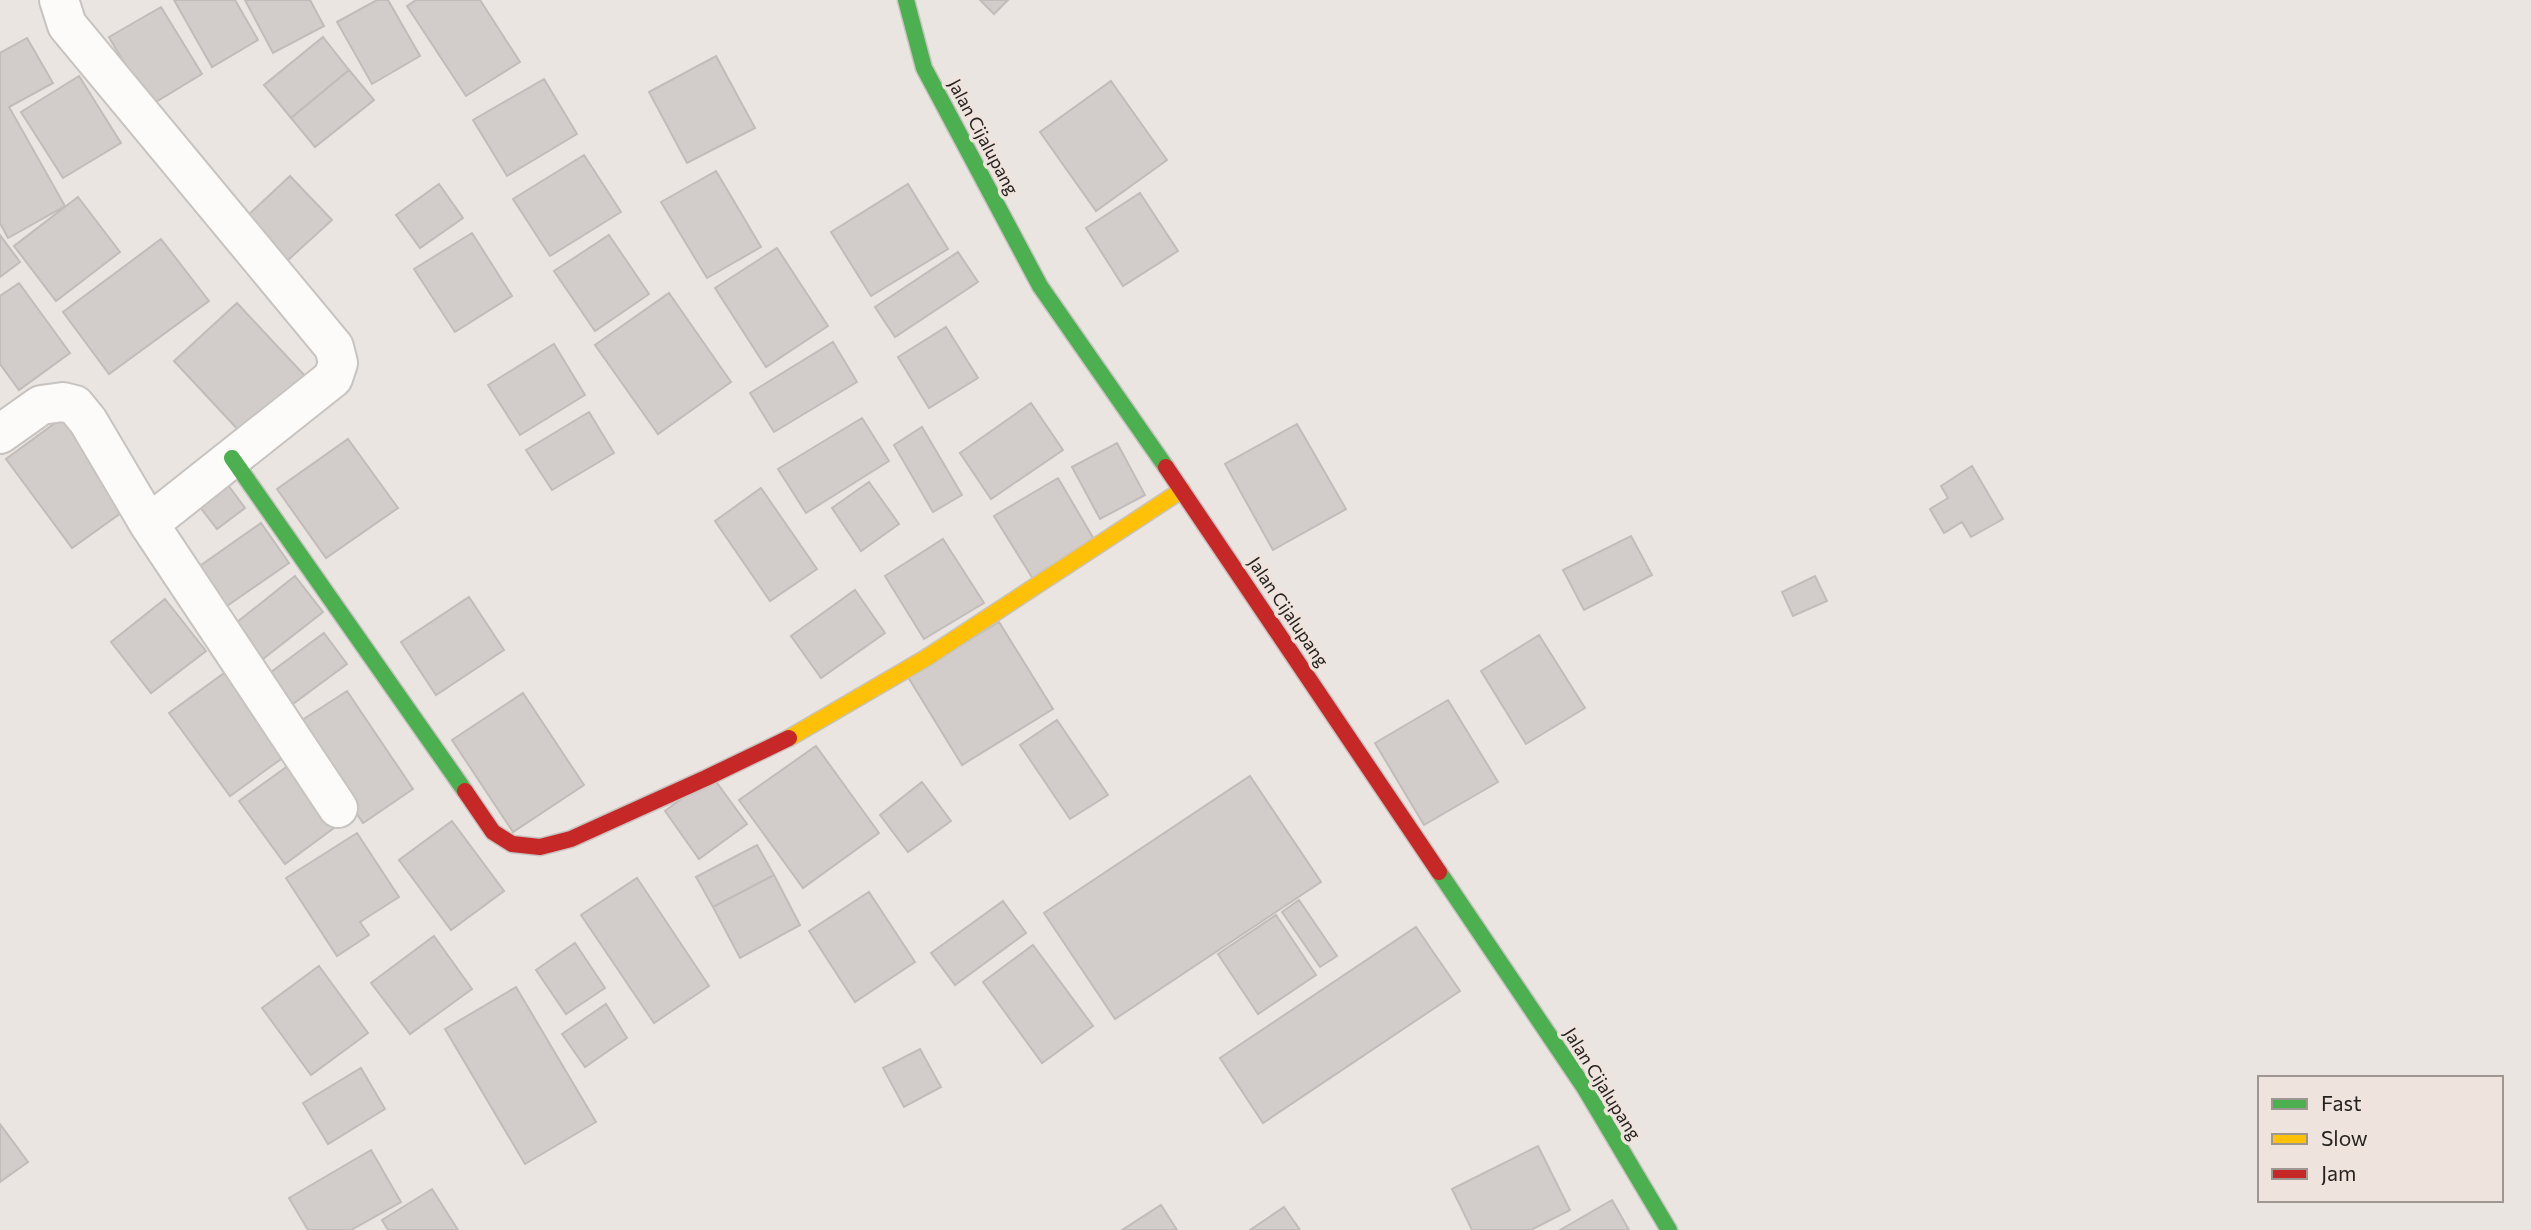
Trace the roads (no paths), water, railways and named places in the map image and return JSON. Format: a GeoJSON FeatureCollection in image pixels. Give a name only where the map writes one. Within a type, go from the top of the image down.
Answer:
{"type":"FeatureCollection","features":[{"type":"Feature","properties":{"kind":"street"},"geometry":{"type":"LineString","coordinates":[[59,0],[67,25],[334,347],[338,363],[333,378],[149,524]]}},
{"type":"Feature","properties":{"kind":"street","name":"Jalan Cijalupang"},"geometry":{"type":"LineString","coordinates":[[906,0],[924,68],[1040,286],[1182,490],[1584,1087],[1670,1230]]}},
{"type":"Feature","properties":{"kind":"street"},"geometry":{"type":"LineString","coordinates":[[0,434],[41,405],[63,402],[75,405],[88,421],[149,524],[338,808]]}},
{"type":"Feature","properties":{"kind":"street"},"geometry":{"type":"LineString","coordinates":[[232,458],[493,832],[508,844],[526,848],[543,847],[571,839],[730,768],[839,711],[930,655],[1182,490]]}}]}
